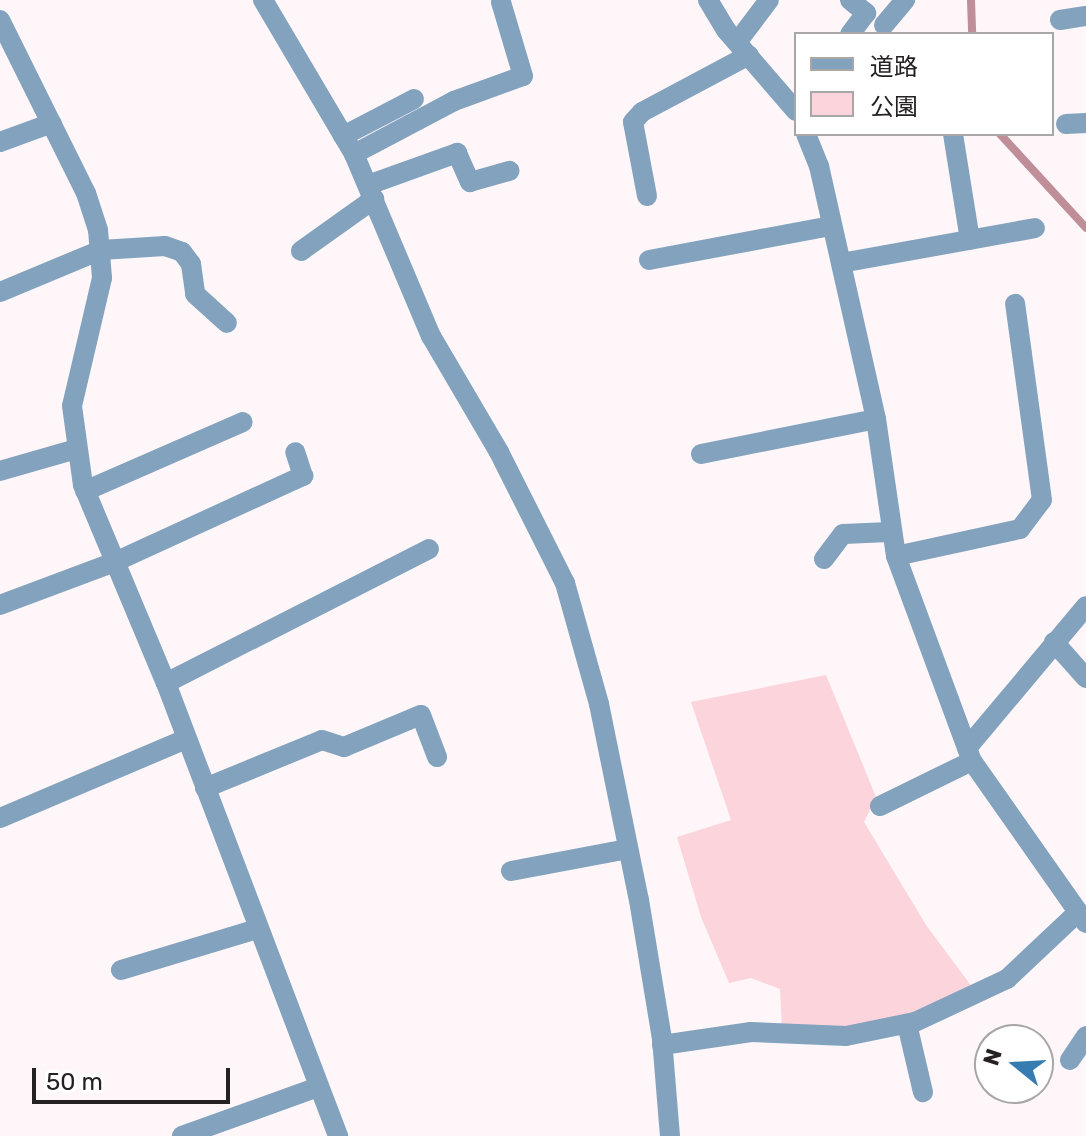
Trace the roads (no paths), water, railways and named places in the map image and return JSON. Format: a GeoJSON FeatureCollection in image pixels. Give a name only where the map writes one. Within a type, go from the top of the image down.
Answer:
{"type":"FeatureCollection","features":[{"type":"Feature","properties":{"kind":"street"},"geometry":{"type":"LineString","coordinates":[[263,0],[354,154],[431,336],[499,452],[565,583],[599,704],[627,849],[662,1045],[670,1136]]}},
{"type":"Feature","properties":{"kind":"street"},"geometry":{"type":"LineString","coordinates":[[708,0],[794,107]]}},
{"type":"Feature","properties":{"kind":"street"},"geometry":{"type":"LineString","coordinates":[[647,196],[633,122],[642,112],[744,48],[769,0]]}},
{"type":"Feature","properties":{"kind":"street"},"geometry":{"type":"LineString","coordinates":[[850,0],[866,13],[852,32]]}},
{"type":"Feature","properties":{"kind":"street"},"geometry":{"type":"LineString","coordinates":[[884,25],[905,0]]}},
{"type":"Feature","properties":{"kind":"street"},"geometry":{"type":"LineString","coordinates":[[354,154],[454,101],[523,76],[501,2]]}},
{"type":"Feature","properties":{"kind":"street"},"geometry":{"type":"LineString","coordinates":[[1060,20],[1086,16]]}},
{"type":"Feature","properties":{"kind":"street"},"geometry":{"type":"LineString","coordinates":[[0,20],[86,193],[101,250],[102,278],[72,406],[76,449],[85,491],[166,683],[338,1136]]}},
{"type":"Feature","properties":{"kind":"street"},"geometry":{"type":"LineString","coordinates":[[343,136],[414,99]]}},
{"type":"Feature","properties":{"kind":"street"},"geometry":{"type":"LineString","coordinates":[[0,142],[52,123]]}},
{"type":"Feature","properties":{"kind":"street"},"geometry":{"type":"LineString","coordinates":[[662,1045],[751,1032],[846,1036],[907,1024],[968,1001],[1007,979],[1081,918],[970,754],[896,556],[890,532],[876,419],[819,166],[807,136]]}},
{"type":"Feature","properties":{"kind":"street"},"geometry":{"type":"LineString","coordinates":[[953,136],[970,240]]}},
{"type":"Feature","properties":{"kind":"street"},"geometry":{"type":"LineString","coordinates":[[301,251],[371,192],[457,153],[470,182],[509,171]]}},
{"type":"Feature","properties":{"kind":"street"},"geometry":{"type":"LineString","coordinates":[[649,260],[831,226]]}},
{"type":"Feature","properties":{"kind":"street"},"geometry":{"type":"LineString","coordinates":[[841,263],[1035,228]]}},
{"type":"Feature","properties":{"kind":"street"},"geometry":{"type":"LineString","coordinates":[[0,292],[101,250],[165,246],[182,252],[191,264],[195,294],[227,323]]}},
{"type":"Feature","properties":{"kind":"street"},"geometry":{"type":"LineString","coordinates":[[896,556],[1020,529],[1042,500],[1015,304]]}},
{"type":"Feature","properties":{"kind":"street"},"geometry":{"type":"LineString","coordinates":[[701,454],[876,419]]}},
{"type":"Feature","properties":{"kind":"street"},"geometry":{"type":"LineString","coordinates":[[85,491],[243,422]]}},
{"type":"Feature","properties":{"kind":"street"},"geometry":{"type":"LineString","coordinates":[[0,471],[76,449]]}},
{"type":"Feature","properties":{"kind":"street"},"geometry":{"type":"LineString","coordinates":[[0,605],[117,561],[303,476],[295,452]]}},
{"type":"Feature","properties":{"kind":"street"},"geometry":{"type":"LineString","coordinates":[[824,559],[843,534],[890,532]]}},
{"type":"Feature","properties":{"kind":"street"},"geometry":{"type":"LineString","coordinates":[[166,683],[429,549]]}},
{"type":"Feature","properties":{"kind":"street"},"geometry":{"type":"LineString","coordinates":[[880,806],[970,754],[1054,642],[1086,606]]}},
{"type":"Feature","properties":{"kind":"street"},"geometry":{"type":"LineString","coordinates":[[1054,642],[1086,678]]}},
{"type":"Feature","properties":{"kind":"street"},"geometry":{"type":"LineString","coordinates":[[205,788],[322,740],[344,747],[421,715],[437,757]]}},
{"type":"Feature","properties":{"kind":"street"},"geometry":{"type":"LineString","coordinates":[[0,818],[186,739]]}},
{"type":"Feature","properties":{"kind":"street"},"geometry":{"type":"LineString","coordinates":[[511,871],[627,849]]}},
{"type":"Feature","properties":{"kind":"street"},"geometry":{"type":"LineString","coordinates":[[121,970],[257,929]]}},
{"type":"Feature","properties":{"kind":"street"},"geometry":{"type":"LineString","coordinates":[[907,1024],[923,1092]]}},
{"type":"Feature","properties":{"kind":"street"},"geometry":{"type":"LineString","coordinates":[[1070,1060],[1086,1036]]}},
{"type":"Feature","properties":{"kind":"street"},"geometry":{"type":"LineString","coordinates":[[182,1136],[202,1133],[318,1087]]}},
{"type":"Feature","properties":{"kind":"waterway"},"geometry":{"type":"LineString","coordinates":[[971,0],[972,32]]}},
{"type":"Feature","properties":{"kind":"waterway"},"geometry":{"type":"LineString","coordinates":[[1002,136],[1086,228]]}}]}
